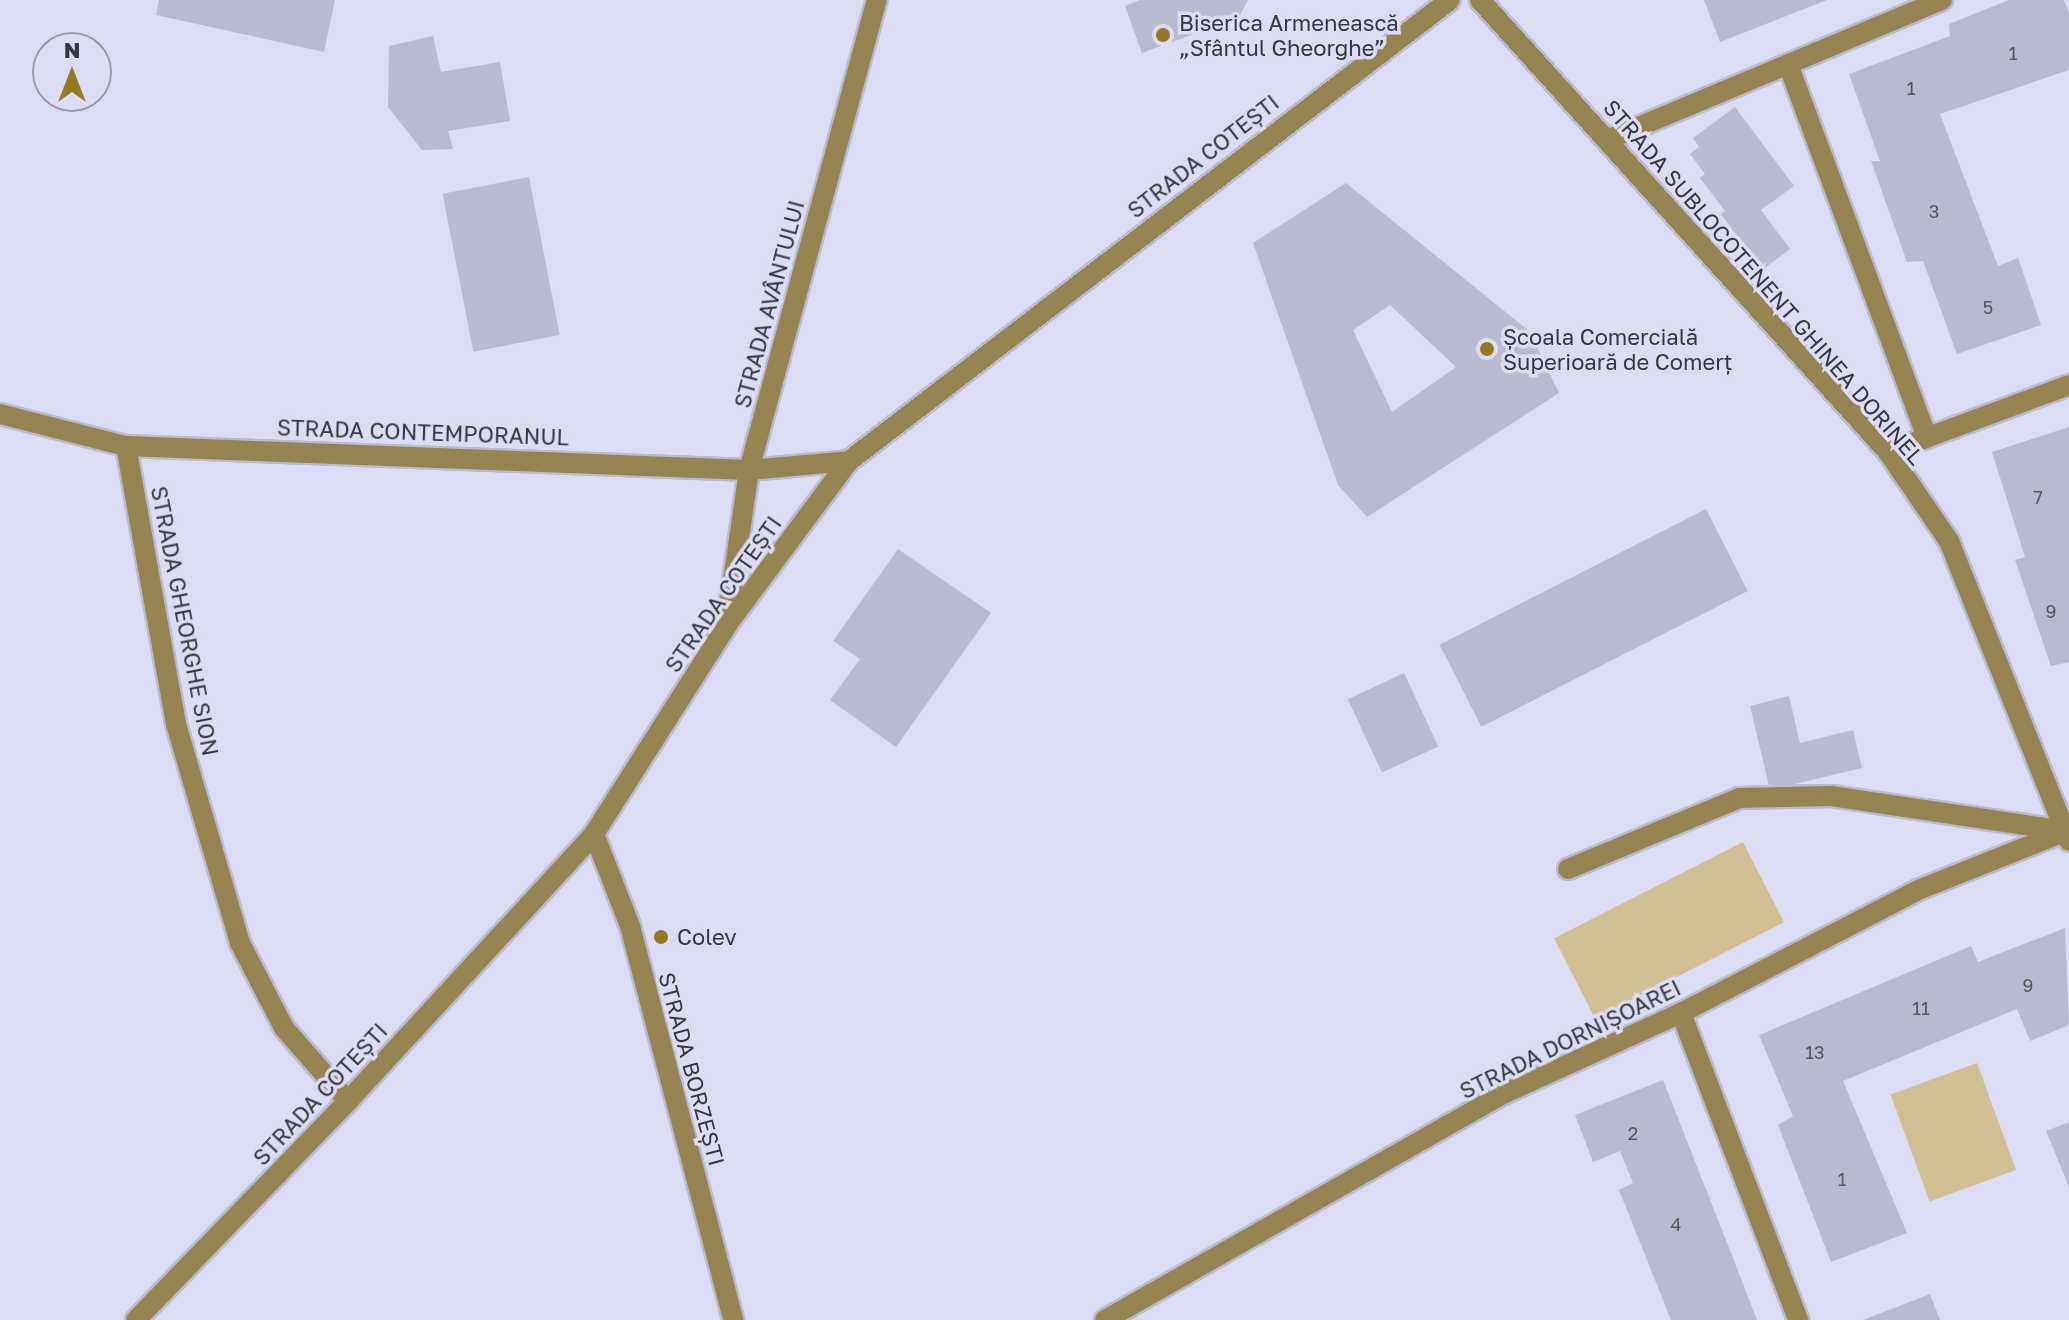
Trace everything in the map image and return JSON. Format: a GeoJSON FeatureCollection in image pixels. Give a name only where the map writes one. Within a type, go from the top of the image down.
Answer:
{"type":"FeatureCollection","features":[{"type":"Feature","properties":{"kind":"street","name":"STRADA AVÂNTULUI"},"geometry":{"type":"LineString","coordinates":[[727,625],[749,470],[877,0]]}},
{"type":"Feature","properties":{"kind":"street","name":"STRADA COTEȘTI"},"geometry":{"type":"LineString","coordinates":[[136,1320],[348,1101],[594,834],[727,625],[849,461],[1450,0]]}},
{"type":"Feature","properties":{"kind":"street","name":"STRADA SUBLOCOTENENT GHINEA DORINEL"},"geometry":{"type":"LineString","coordinates":[[1480,0],[1888,452],[1949,541],[2068,834]]}},
{"type":"Feature","properties":{"kind":"street"},"geometry":{"type":"LineString","coordinates":[[1607,140],[1942,0]]}},
{"type":"Feature","properties":{"kind":"street"},"geometry":{"type":"LineString","coordinates":[[1788,64],[1927,438]]}},
{"type":"Feature","properties":{"kind":"street"},"geometry":{"type":"LineString","coordinates":[[1888,452],[2069,385]]}},
{"type":"Feature","properties":{"kind":"street","name":"STRADA CONTEMPORANUL"},"geometry":{"type":"LineString","coordinates":[[0,414],[126,446],[749,470],[849,461]]}},
{"type":"Feature","properties":{"kind":"street","name":"STRADA GHEORGHE SION"},"geometry":{"type":"LineString","coordinates":[[126,446],[176,724],[240,943],[284,1028],[348,1101]]}},
{"type":"Feature","properties":{"kind":"street"},"geometry":{"type":"LineString","coordinates":[[1568,869],[1739,798],[1831,796],[2068,834]]}},
{"type":"Feature","properties":{"kind":"street","name":"STRADA BORZEȘTI"},"geometry":{"type":"LineString","coordinates":[[594,834],[630,926],[733,1320]]}},
{"type":"Feature","properties":{"kind":"street","name":"STRADA DORNIȘOAREI"},"geometry":{"type":"LineString","coordinates":[[1105,1320],[1503,1094],[1681,1013],[1918,890],[2068,834]]}},
{"type":"Feature","properties":{"kind":"street"},"geometry":{"type":"LineString","coordinates":[[1681,1013],[1798,1320]]}},
{"type":"Feature","properties":{"kind":"shaded area"},"geometry":{"type":"Polygon","coordinates":[[[1743,842],[1784,922],[1595,1018],[1554,938],[1743,842]]]}},
{"type":"Feature","properties":{"kind":"shaded area"},"geometry":{"type":"Polygon","coordinates":[[[1977,1063],[2016,1170],[1930,1202],[1891,1094],[1977,1063]]]}},
{"type":"Feature","properties":{"kind":"building"},"geometry":{"type":"Polygon","coordinates":[[[159,0],[335,0],[324,52],[156,15],[159,0]]]}},
{"type":"Feature","properties":{"kind":"building","name":"Biserica Armenească „Sfântul Gheorghe”"},"geometry":{"type":"Polygon","coordinates":[[[1140,0],[1248,0],[1239,17],[1142,53],[1125,6],[1140,0]]]}},
{"type":"Feature","properties":{"kind":"building"},"geometry":{"type":"Polygon","coordinates":[[[1704,0],[1827,0],[1720,42],[1704,0]]]}},
{"type":"Feature","properties":{"kind":"building"},"geometry":{"type":"Polygon","coordinates":[[[2009,0],[2064,0],[2069,13],[2069,70],[1940,114],[1998,266],[2018,258],[2041,325],[1957,354],[1923,261],[1907,262],[1871,161],[1880,161],[1849,74],[1950,36],[1949,24],[2009,0]]]}},
{"type":"Feature","properties":{"kind":"building"},"geometry":{"type":"Polygon","coordinates":[[[433,36],[441,72],[500,62],[510,121],[448,131],[453,149],[422,150],[388,107],[389,46],[433,36]]]}},
{"type":"Feature","properties":{"kind":"building"},"geometry":{"type":"Polygon","coordinates":[[[1735,107],[1794,186],[1761,210],[1790,249],[1762,270],[1721,214],[1725,211],[1700,178],[1705,174],[1690,154],[1699,147],[1693,138],[1735,107]]]}},
{"type":"Feature","properties":{"kind":"building"},"geometry":{"type":"Polygon","coordinates":[[[529,177],[560,335],[473,352],[443,194],[529,177]]]}},
{"type":"Feature","properties":{"kind":"building","name":"Școala Comercială Superioară de Comerț"},"geometry":{"type":"Polygon","coordinates":[[[1346,183],[1529,331],[1559,393],[1367,517],[1338,485],[1253,243],[1346,183]],[[1390,305],[1353,330],[1392,412],[1456,367],[1390,305]]]}},
{"type":"Feature","properties":{"kind":"building"},"geometry":{"type":"Polygon","coordinates":[[[2069,427],[2069,662],[2051,666],[2015,560],[2025,557],[1992,452],[2069,427]]]}},
{"type":"Feature","properties":{"kind":"building"},"geometry":{"type":"Polygon","coordinates":[[[1706,509],[1748,591],[1481,727],[1440,645],[1706,509]]]}},
{"type":"Feature","properties":{"kind":"building"},"geometry":{"type":"Polygon","coordinates":[[[898,549],[991,613],[896,747],[830,700],[860,659],[833,641],[898,549]]]}},
{"type":"Feature","properties":{"kind":"building"},"geometry":{"type":"Polygon","coordinates":[[[1404,673],[1438,746],[1382,773],[1348,699],[1404,673]]]}},
{"type":"Feature","properties":{"kind":"building"},"geometry":{"type":"Polygon","coordinates":[[[1789,696],[1800,743],[1853,730],[1862,768],[1770,790],[1750,706],[1789,696]]]}},
{"type":"Feature","properties":{"kind":"building"},"geometry":{"type":"Polygon","coordinates":[[[2065,928],[2069,1025],[2030,1041],[2017,1009],[1843,1081],[1907,1233],[1831,1262],[1778,1125],[1793,1116],[1759,1035],[1971,946],[1978,962],[2065,928]]]}},
{"type":"Feature","properties":{"kind":"building"},"geometry":{"type":"Polygon","coordinates":[[[1663,1080],[1757,1320],[1671,1320],[1619,1190],[1633,1183],[1620,1151],[1593,1162],[1575,1115],[1663,1080]]]}},
{"type":"Feature","properties":{"kind":"building"},"geometry":{"type":"Polygon","coordinates":[[[2069,1122],[2069,1187],[2046,1131],[2069,1122]]]}},
{"type":"Feature","properties":{"kind":"building"},"geometry":{"type":"Polygon","coordinates":[[[1930,1294],[1940,1320],[1863,1320],[1930,1294]]]}},
{"type":"Feature","properties":{"kind":"place","name":"Biserica Armenească „Sfântul Gheorghe”"},"geometry":{"type":"Point","coordinates":[1163,35]}},
{"type":"Feature","properties":{"kind":"place","name":"Școala Comercială Superioară de Comerț"},"geometry":{"type":"Point","coordinates":[1487,349]}},
{"type":"Feature","properties":{"kind":"place","name":"Colev"},"geometry":{"type":"Point","coordinates":[661,937]}}]}
